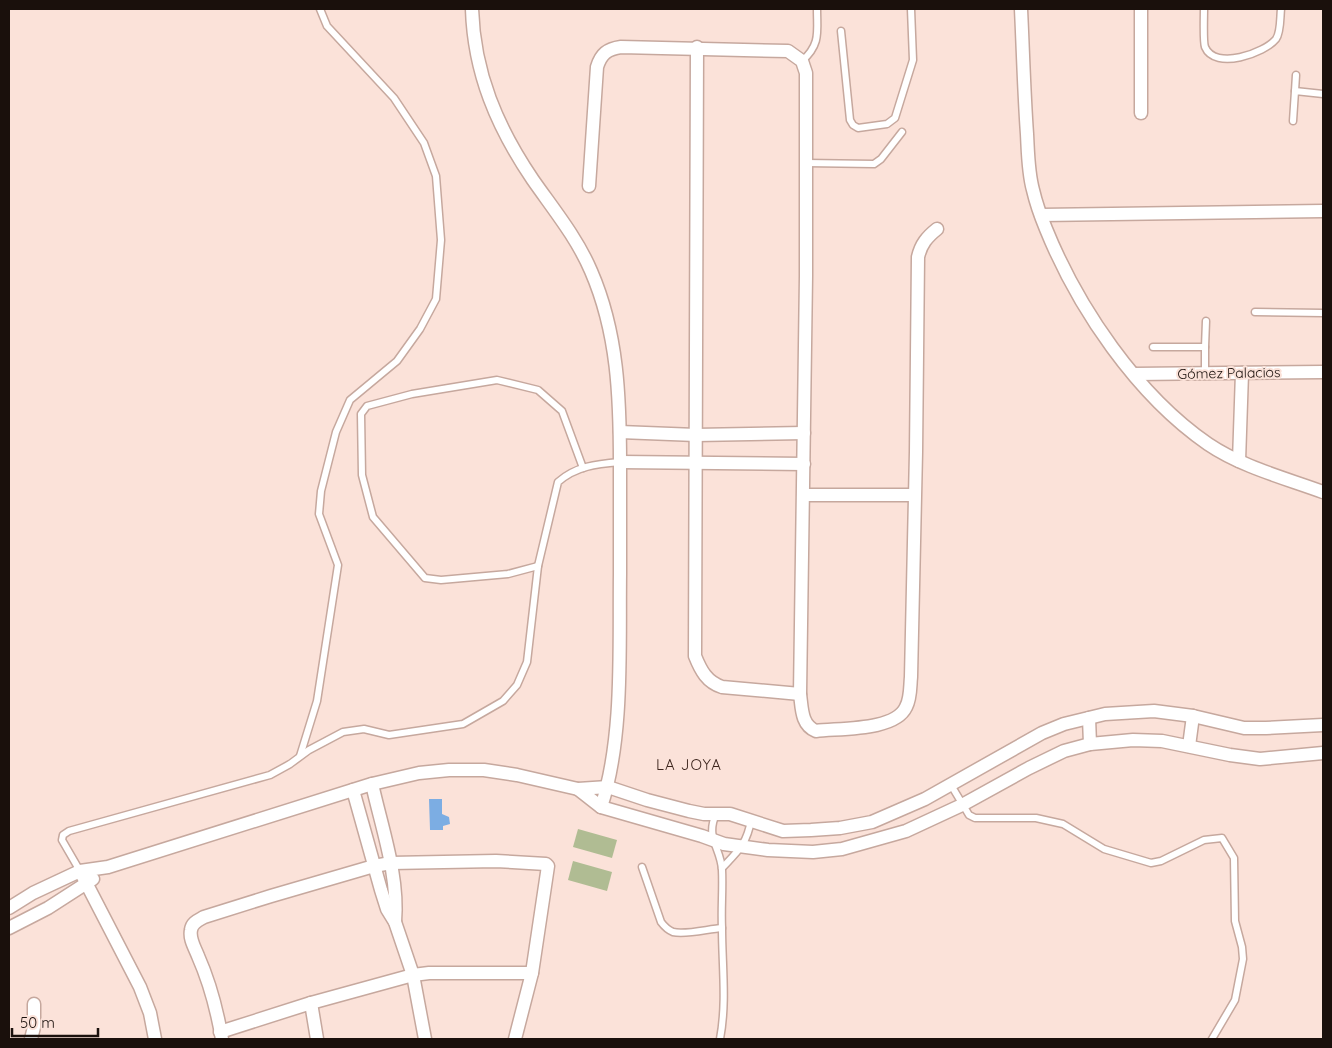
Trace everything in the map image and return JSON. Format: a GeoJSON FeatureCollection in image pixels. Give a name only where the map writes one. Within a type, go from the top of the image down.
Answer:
{"type":"FeatureCollection","features":[{"type":"Feature","properties":{"kind":"street"},"geometry":{"type":"LineString","coordinates":[[472,9],[472,24],[478,62],[492,107],[506,136],[533,180],[579,245],[605,308],[615,361],[620,432],[618,682],[616,722],[608,787],[601,807]]}},
{"type":"Feature","properties":{"kind":"street"},"geometry":{"type":"LineString","coordinates":[[1021,9],[1028,152],[1032,190],[1058,259],[1079,298],[1107,341],[1134,374],[1182,424],[1209,445],[1239,461],[1323,492]]}},
{"type":"Feature","properties":{"kind":"street"},"geometry":{"type":"LineString","coordinates":[[1141,9],[1141,113]]}},
{"type":"Feature","properties":{"kind":"street"},"geometry":{"type":"LineString","coordinates":[[589,186],[597,67],[600,58],[606,51],[621,47],[788,50],[802,61],[806,74],[806,163],[804,495],[800,694],[805,723],[810,728],[816,730],[880,725],[901,715],[909,701],[911,677],[918,257],[925,239],[937,229]]}},
{"type":"Feature","properties":{"kind":"street"},"geometry":{"type":"LineString","coordinates":[[697,48],[696,656],[706,678],[714,685],[800,694]]}},
{"type":"Feature","properties":{"kind":"street"},"geometry":{"type":"LineString","coordinates":[[1041,215],[1323,211]]}},
{"type":"Feature","properties":{"kind":"street","name":"Gómez Palacios"},"geometry":{"type":"LineString","coordinates":[[1134,374],[1323,372]]}},
{"type":"Feature","properties":{"kind":"street"},"geometry":{"type":"LineString","coordinates":[[1239,461],[1242,373]]}},
{"type":"Feature","properties":{"kind":"street"},"geometry":{"type":"LineString","coordinates":[[620,432],[696,435],[804,433]]}},
{"type":"Feature","properties":{"kind":"street"},"geometry":{"type":"LineString","coordinates":[[620,462],[804,464]]}},
{"type":"Feature","properties":{"kind":"street"},"geometry":{"type":"LineString","coordinates":[[804,495],[914,495]]}},
{"type":"Feature","properties":{"kind":"street"},"geometry":{"type":"LineString","coordinates":[[9,908],[80,871],[108,867],[352,790],[419,773],[449,770],[484,770],[517,775],[578,789],[608,787],[689,811],[730,814],[751,820],[763,826],[783,830],[840,828],[872,822],[925,799],[1042,733],[1064,724],[1089,718],[1120,712],[1154,711],[1193,716],[1244,728],[1323,725]]}},
{"type":"Feature","properties":{"kind":"street"},"geometry":{"type":"LineString","coordinates":[[1189,746],[1193,716]]}},
{"type":"Feature","properties":{"kind":"street"},"geometry":{"type":"LineString","coordinates":[[1089,718],[1090,744]]}},
{"type":"Feature","properties":{"kind":"street"},"geometry":{"type":"LineString","coordinates":[[578,789],[601,807],[702,836],[713,841],[742,847],[813,852],[842,849],[906,831],[962,805],[1029,768],[1064,752],[1090,744],[1134,740],[1162,741],[1246,758],[1260,759],[1323,753]]}},
{"type":"Feature","properties":{"kind":"street"},"geometry":{"type":"LineString","coordinates":[[372,784],[390,863],[396,906],[395,922]]}},
{"type":"Feature","properties":{"kind":"street"},"geometry":{"type":"LineString","coordinates":[[352,790],[387,909],[395,922],[413,975],[425,1039]]}},
{"type":"Feature","properties":{"kind":"street"},"geometry":{"type":"LineString","coordinates":[[365,835],[382,831]]}},
{"type":"Feature","properties":{"kind":"street"},"geometry":{"type":"LineString","coordinates":[[516,1039],[532,973],[541,921],[547,864],[496,861],[390,863],[374,866],[204,917],[191,926],[192,940],[209,980],[221,1036],[311,1003],[413,975],[429,973],[532,973]]}},
{"type":"Feature","properties":{"kind":"street"},"geometry":{"type":"LineString","coordinates":[[9,913],[12,926],[34,916],[87,885],[108,867]]}},
{"type":"Feature","properties":{"kind":"street"},"geometry":{"type":"LineString","coordinates":[[80,871],[143,994],[150,1013],[155,1039]]}},
{"type":"Feature","properties":{"kind":"street"},"geometry":{"type":"LineString","coordinates":[[24,899],[34,916]]}},
{"type":"Feature","properties":{"kind":"street"},"geometry":{"type":"LineString","coordinates":[[311,1003],[317,1039]]}},
{"type":"Feature","properties":{"kind":"street"},"geometry":{"type":"LineString","coordinates":[[31,1039],[34,1027],[34,1004]]}},
{"type":"Feature","properties":{"kind":"lane"},"geometry":{"type":"LineString","coordinates":[[300,756],[317,701],[338,565],[319,514],[321,491],[336,432],[350,400],[397,361],[420,329],[436,299],[441,240],[436,176],[424,143],[394,98],[327,26],[320,9]]}},
{"type":"Feature","properties":{"kind":"lane"},"geometry":{"type":"LineString","coordinates":[[802,61],[813,52],[816,43],[817,9]]}},
{"type":"Feature","properties":{"kind":"lane"},"geometry":{"type":"LineString","coordinates":[[841,31],[850,120],[858,128],[887,124],[895,118],[913,60],[911,9]]}},
{"type":"Feature","properties":{"kind":"lane"},"geometry":{"type":"LineString","coordinates":[[1204,9],[1205,47],[1213,56],[1233,60],[1267,48],[1278,37],[1281,9]]}},
{"type":"Feature","properties":{"kind":"lane"},"geometry":{"type":"LineString","coordinates":[[1293,120],[1296,74]]}},
{"type":"Feature","properties":{"kind":"lane"},"geometry":{"type":"LineString","coordinates":[[1295,91],[1323,94]]}},
{"type":"Feature","properties":{"kind":"lane"},"geometry":{"type":"LineString","coordinates":[[806,163],[874,164],[881,159],[902,132]]}},
{"type":"Feature","properties":{"kind":"lane"},"geometry":{"type":"LineString","coordinates":[[1255,312],[1323,313]]}},
{"type":"Feature","properties":{"kind":"lane"},"geometry":{"type":"LineString","coordinates":[[1205,373],[1206,321]]}},
{"type":"Feature","properties":{"kind":"lane"},"geometry":{"type":"LineString","coordinates":[[1153,347],[1205,347]]}},
{"type":"Feature","properties":{"kind":"lane"},"geometry":{"type":"LineString","coordinates":[[538,566],[508,574],[441,580],[425,578],[373,517],[362,475],[361,414],[367,406],[412,394],[497,380],[538,390],[562,410],[583,468]]}},
{"type":"Feature","properties":{"kind":"lane"},"geometry":{"type":"LineString","coordinates":[[80,871],[62,840],[63,835],[70,831],[270,775],[290,764],[308,750],[343,732],[364,728],[389,735],[463,724],[503,701],[517,685],[527,662],[538,566],[558,482],[568,473],[591,465],[620,462]]}},
{"type":"Feature","properties":{"kind":"lane"},"geometry":{"type":"LineString","coordinates":[[952,785],[962,805],[969,815],[975,818],[1036,818],[1063,824],[1104,849],[1151,863],[1161,861],[1204,840],[1222,838],[1234,858],[1235,921],[1243,959],[1235,1000],[1212,1039]]}},
{"type":"Feature","properties":{"kind":"lane"},"geometry":{"type":"LineString","coordinates":[[716,814],[712,826],[713,841],[722,868],[724,982],[720,1039]]}},
{"type":"Feature","properties":{"kind":"lane"},"geometry":{"type":"LineString","coordinates":[[722,868],[742,847],[749,833],[751,820]]}},
{"type":"Feature","properties":{"kind":"lane"},"geometry":{"type":"LineString","coordinates":[[642,867],[661,922],[666,928],[672,932],[680,932],[722,928]]}},
{"type":"Feature","properties":{"kind":"green space"},"geometry":{"type":"Polygon","coordinates":[[[578,829],[617,840],[612,858],[573,847],[578,829]]]}},
{"type":"Feature","properties":{"kind":"green space"},"geometry":{"type":"Polygon","coordinates":[[[573,861],[612,872],[607,891],[568,880],[573,861]]]}},
{"type":"Feature","properties":{"kind":"water"},"geometry":{"type":"Polygon","coordinates":[[[429,799],[442,799],[442,814],[449,817],[450,824],[443,826],[443,830],[430,830],[429,799]]]}},
{"type":"Feature","properties":{"kind":"district","name":"LA JOYA"},"geometry":{"type":"Point","coordinates":[689,764]}}]}
